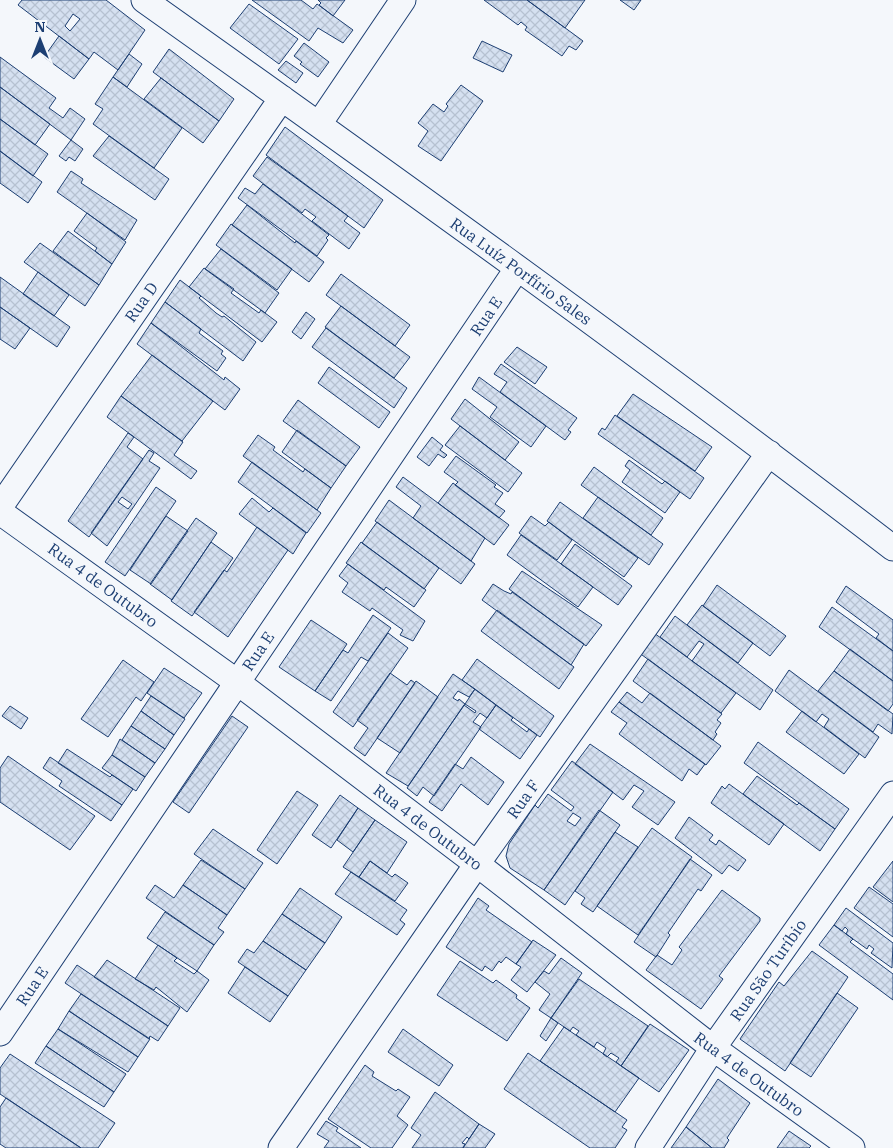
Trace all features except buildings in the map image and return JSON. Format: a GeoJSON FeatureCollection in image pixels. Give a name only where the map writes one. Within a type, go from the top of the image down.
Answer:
{"type":"FeatureCollection","features":[{"type":"Feature","properties":{"kind":"street","name":"Rua Luíz Porfírio Sales"},"geometry":{"type":"LineString","coordinates":[[144,0],[319,124],[518,269],[769,453],[893,548]]}},
{"type":"Feature","properties":{"kind":"street"},"geometry":{"type":"LineString","coordinates":[[319,124],[403,0]]}},
{"type":"Feature","properties":{"kind":"street","name":"Rua D"},"geometry":{"type":"LineString","coordinates":[[0,507],[282,98]]}},
{"type":"Feature","properties":{"kind":"street","name":"Rua E"},"geometry":{"type":"LineString","coordinates":[[0,1033],[518,269]]}},
{"type":"Feature","properties":{"kind":"street","name":"Rua F"},"geometry":{"type":"LineString","coordinates":[[281,1148],[477,864],[769,453]]}},
{"type":"Feature","properties":{"kind":"street","name":"Rua 4 de Outubro"},"geometry":{"type":"LineString","coordinates":[[0,512],[237,682],[477,864],[713,1048],[852,1148]]}},
{"type":"Feature","properties":{"kind":"street","name":"Rua São Turíbio"},"geometry":{"type":"LineString","coordinates":[[648,1148],[713,1048],[893,794]]}}]}
